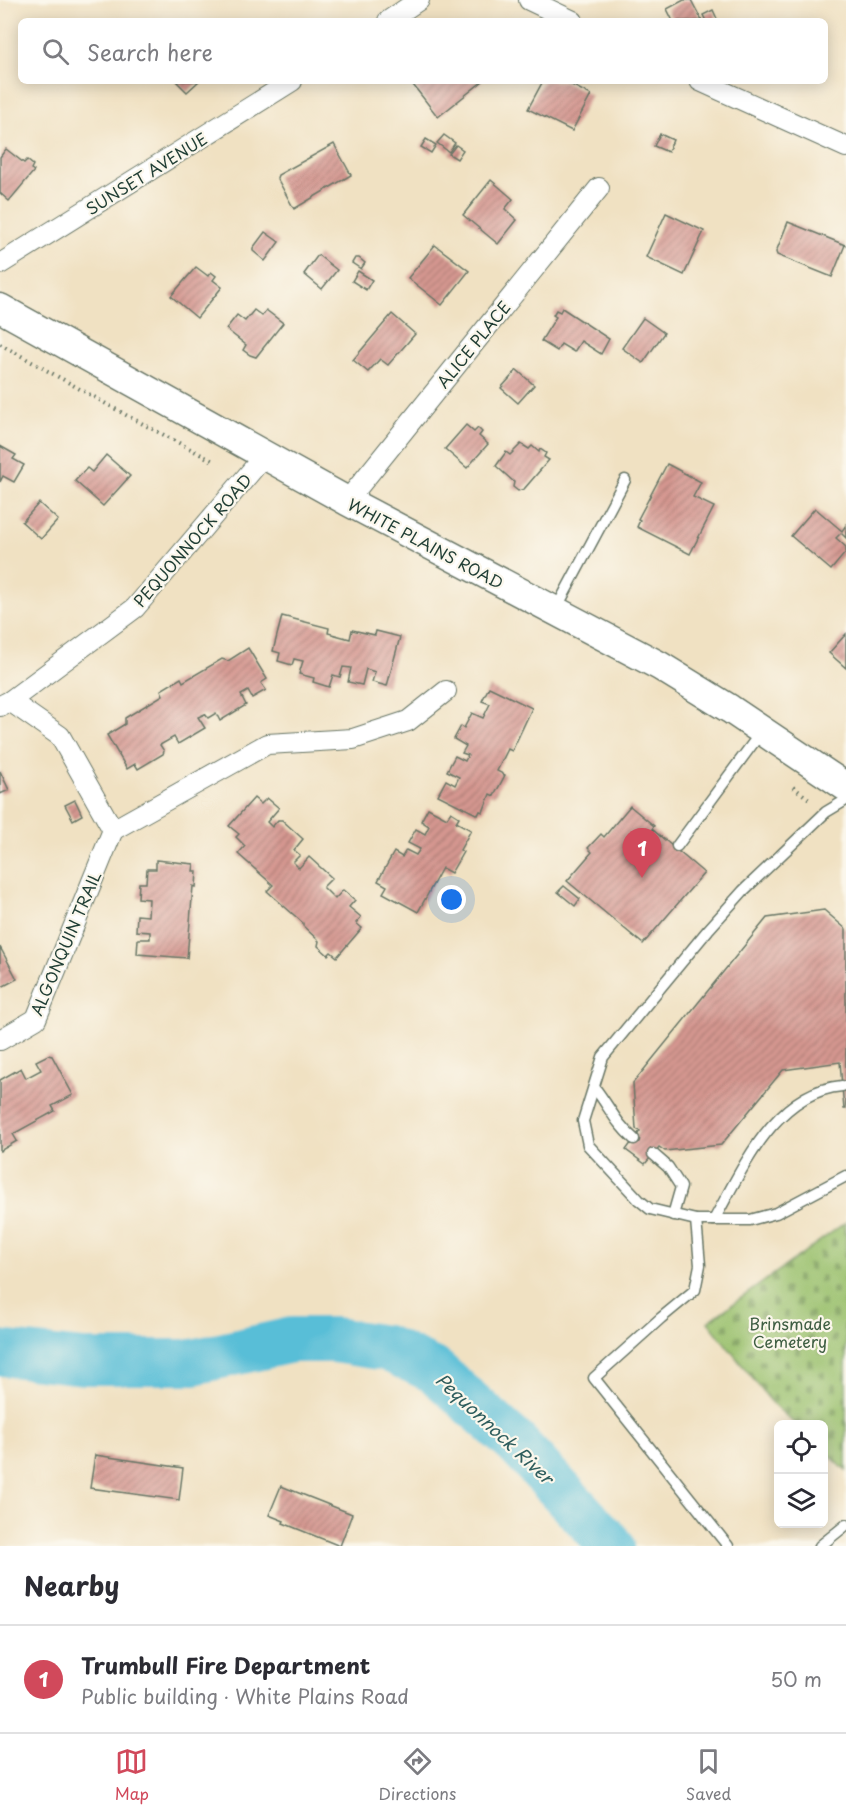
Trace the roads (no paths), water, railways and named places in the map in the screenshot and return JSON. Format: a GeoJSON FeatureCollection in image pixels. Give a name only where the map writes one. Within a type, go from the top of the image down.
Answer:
{"type":"FeatureCollection","features":[{"type":"Feature","properties":{"kind":"main road","name":"WHITE PLAINS ROAD"},"geometry":{"type":"LineString","coordinates":[[0,308],[347,501],[676,676],[846,787]]}},
{"type":"Feature","properties":{"kind":"street"},"geometry":{"type":"LineString","coordinates":[[392,18],[419,0]]}},
{"type":"Feature","properties":{"kind":"street"},"geometry":{"type":"LineString","coordinates":[[529,0],[567,18]]}},
{"type":"Feature","properties":{"kind":"street","name":"SUNSET AVENUE"},"geometry":{"type":"LineString","coordinates":[[0,264],[287,84]]}},
{"type":"Feature","properties":{"kind":"street"},"geometry":{"type":"LineString","coordinates":[[707,84],[846,147]]}},
{"type":"Feature","properties":{"kind":"street","name":"ALICE PLACE"},"geometry":{"type":"LineString","coordinates":[[347,501],[599,188]]}},
{"type":"Feature","properties":{"kind":"street","name":"PEQUONNOCK ROAD"},"geometry":{"type":"LineString","coordinates":[[5,704],[135,608],[265,454]]}},
{"type":"Feature","properties":{"kind":"street"},"geometry":{"type":"LineString","coordinates":[[5,704],[60,736],[113,830],[267,744],[353,739],[408,721],[446,691]]}},
{"type":"Feature","properties":{"kind":"street","name":"ALGONQUIN TRAIL"},"geometry":{"type":"LineString","coordinates":[[0,1040],[36,1019],[113,830]]}},
{"type":"Feature","properties":{"kind":"lane"},"geometry":{"type":"LineString","coordinates":[[554,612],[625,480]]}},
{"type":"Feature","properties":{"kind":"lane"},"geometry":{"type":"LineString","coordinates":[[676,846],[762,731]]}},
{"type":"Feature","properties":{"kind":"lane"},"geometry":{"type":"LineString","coordinates":[[846,800],[826,812],[744,891],[708,930],[603,1057],[583,1121],[588,1145],[639,1200],[650,1209],[696,1220],[750,1220],[776,1213],[846,1176]]}},
{"type":"Feature","properties":{"kind":"lane"},"geometry":{"type":"LineString","coordinates":[[714,1220],[757,1143],[796,1102],[832,1087],[842,1086]]}},
{"type":"Feature","properties":{"kind":"lane"},"geometry":{"type":"LineString","coordinates":[[594,1087],[620,1128],[634,1139]]}},
{"type":"Feature","properties":{"kind":"lane"},"geometry":{"type":"LineString","coordinates":[[653,1154],[668,1167],[681,1187],[673,1215]]}},
{"type":"Feature","properties":{"kind":"lane"},"geometry":{"type":"LineString","coordinates":[[696,1220],[700,1265],[695,1290],[594,1378],[728,1546]]}},
{"type":"Feature","properties":{"kind":"lane"},"geometry":{"type":"LineString","coordinates":[[820,1546],[846,1525]]}},
{"type":"Feature","properties":{"kind":"waterway","name":"Pequonnock River"},"geometry":{"type":"LineString","coordinates":[[0,1353],[84,1362],[193,1362],[292,1340],[334,1340],[386,1348],[435,1371],[516,1443],[612,1546]]}},
{"type":"Feature","properties":{"kind":"place","name":"Trumbull Fire Department"},"geometry":{"type":"Point","coordinates":[642,878]}},
{"type":"Feature","properties":{"kind":"park label","name":"Brinsmade Cemetery"},"geometry":{"type":"Point","coordinates":[790,1332]}}]}
